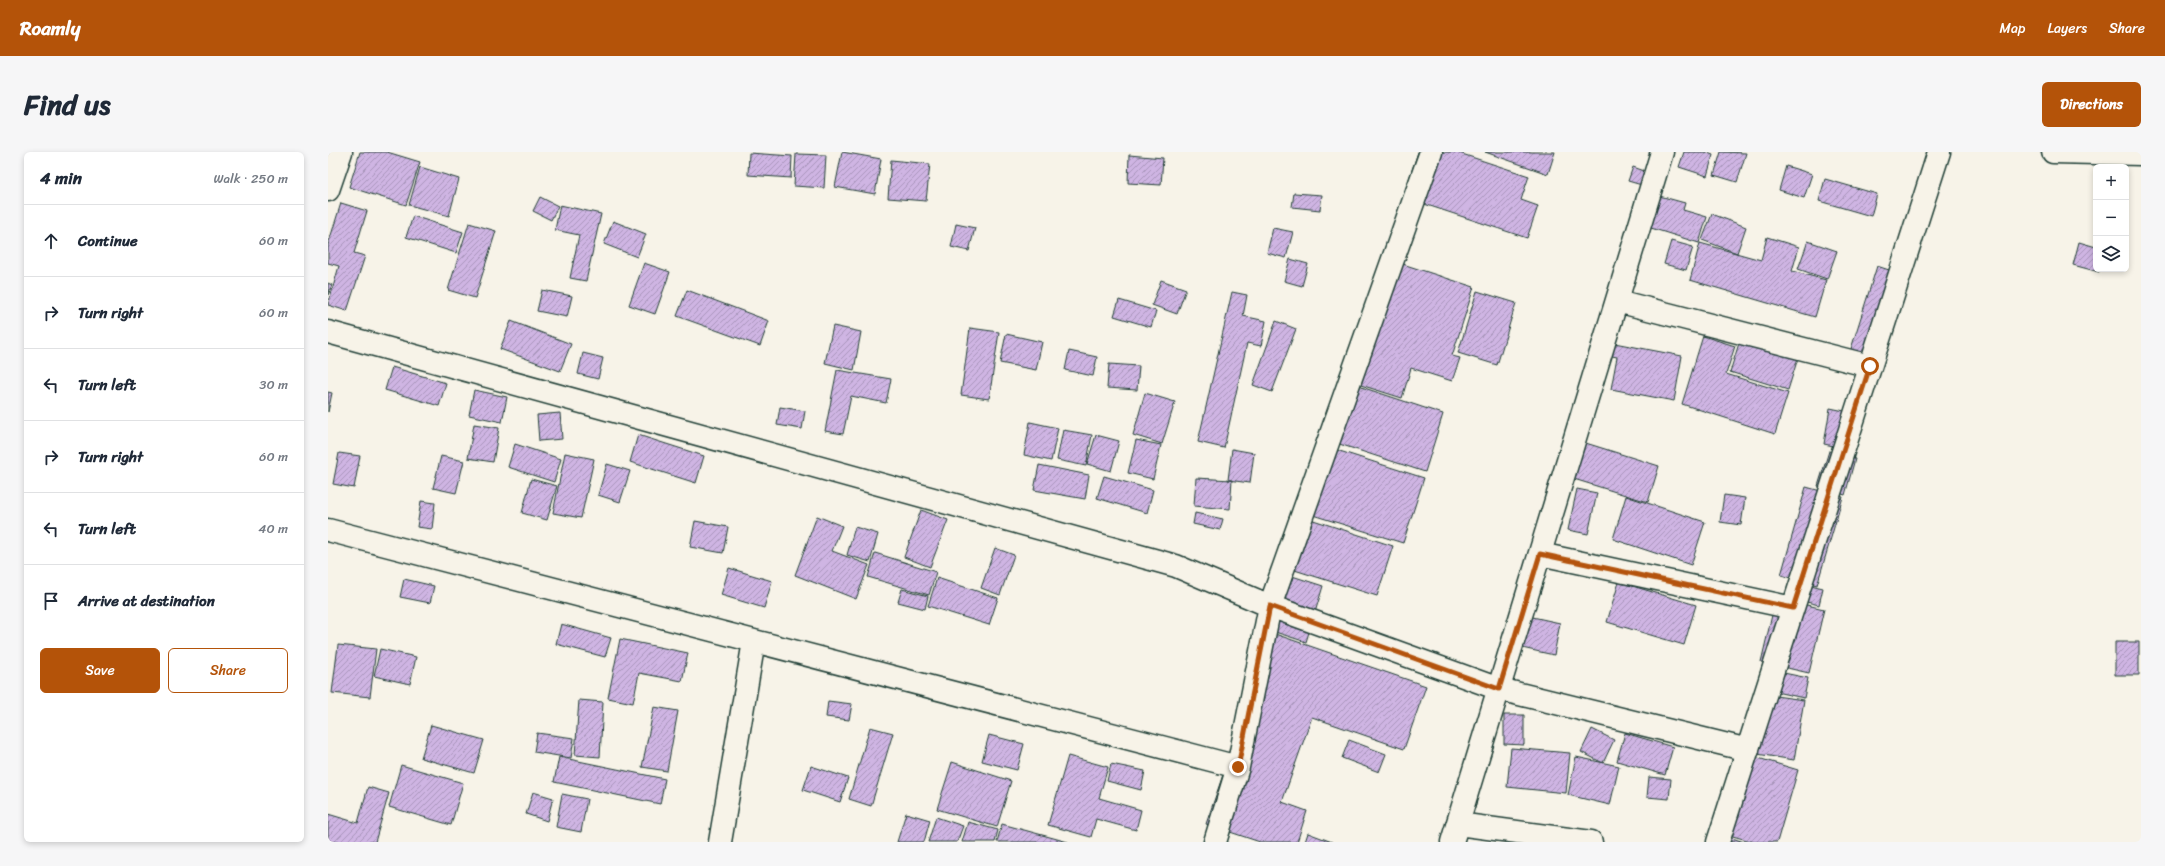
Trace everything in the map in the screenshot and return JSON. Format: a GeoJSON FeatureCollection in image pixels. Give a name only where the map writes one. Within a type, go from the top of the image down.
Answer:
{"type":"FeatureCollection","features":[{"type":"Feature","properties":{"kind":"street"},"geometry":{"type":"LineString","coordinates":[[328,190],[341,152]]}},
{"type":"Feature","properties":{"kind":"street"},"geometry":{"type":"LineString","coordinates":[[1215,842],[1238,767],[1270,606],[1431,152]]}},
{"type":"Feature","properties":{"kind":"street"},"geometry":{"type":"LineString","coordinates":[[1591,842],[1455,833],[1662,152]]}},
{"type":"Feature","properties":{"kind":"street"},"geometry":{"type":"LineString","coordinates":[[1718,842],[1939,152]]}},
{"type":"Feature","properties":{"kind":"street"},"geometry":{"type":"LineString","coordinates":[[2053,152],[2141,154]]}},
{"type":"Feature","properties":{"kind":"street"},"geometry":{"type":"LineString","coordinates":[[1617,301],[1870,366]]}},
{"type":"Feature","properties":{"kind":"street"},"geometry":{"type":"LineString","coordinates":[[328,332],[1176,566],[1270,606],[1499,689],[1748,750]]}},
{"type":"Feature","properties":{"kind":"street"},"geometry":{"type":"LineString","coordinates":[[328,530],[1238,767]]}},
{"type":"Feature","properties":{"kind":"street"},"geometry":{"type":"LineString","coordinates":[[1540,554],[1793,608]]}},
{"type":"Feature","properties":{"kind":"street"},"geometry":{"type":"LineString","coordinates":[[720,842],[754,641]]}},
{"type":"Feature","properties":{"kind":"building"},"geometry":{"type":"Polygon","coordinates":[[[360,152],[387,152],[420,162],[406,205],[349,187],[360,152]]]}},
{"type":"Feature","properties":{"kind":"building"},"geometry":{"type":"Polygon","coordinates":[[[842,152],[881,159],[875,194],[835,187],[842,152]]]}},
{"type":"Feature","properties":{"kind":"building"},"geometry":{"type":"Polygon","coordinates":[[[1418,152],[1456,152],[1529,176],[1521,200],[1538,206],[1527,238],[1403,197],[1418,152]]]}},
{"type":"Feature","properties":{"kind":"building"},"geometry":{"type":"Polygon","coordinates":[[[1485,152],[1555,152],[1548,174],[1485,152]]]}},
{"type":"Feature","properties":{"kind":"building"},"geometry":{"type":"Polygon","coordinates":[[[1684,152],[1705,152],[1713,155],[1707,176],[1679,167],[1684,152]]]}},
{"type":"Feature","properties":{"kind":"building"},"geometry":{"type":"Polygon","coordinates":[[[1721,152],[1746,153],[1737,182],[1714,175],[1721,152]]]}},
{"type":"Feature","properties":{"kind":"building"},"geometry":{"type":"Polygon","coordinates":[[[749,153],[792,156],[791,178],[748,175],[749,153]]]}},
{"type":"Feature","properties":{"kind":"building"},"geometry":{"type":"Polygon","coordinates":[[[796,154],[826,155],[824,188],[794,186],[796,154]]]}},
{"type":"Feature","properties":{"kind":"building"},"geometry":{"type":"Polygon","coordinates":[[[1129,155],[1163,158],[1161,185],[1128,183],[1129,155]]]}},
{"type":"Feature","properties":{"kind":"building"},"geometry":{"type":"Polygon","coordinates":[[[891,160],[930,164],[926,201],[888,198],[891,160]]]}},
{"type":"Feature","properties":{"kind":"building"},"geometry":{"type":"Polygon","coordinates":[[[1786,166],[1812,174],[1804,198],[1779,190],[1786,166]]]}},
{"type":"Feature","properties":{"kind":"building"},"geometry":{"type":"Polygon","coordinates":[[[420,167],[459,179],[449,216],[409,205],[420,167]]]}},
{"type":"Feature","properties":{"kind":"building"},"geometry":{"type":"Polygon","coordinates":[[[1633,167],[1656,175],[1652,188],[1628,181],[1633,167]]]}},
{"type":"Feature","properties":{"kind":"building"},"geometry":{"type":"Polygon","coordinates":[[[1825,179],[1877,194],[1871,216],[1819,201],[1825,179]]]}},
{"type":"Feature","properties":{"kind":"building"},"geometry":{"type":"Polygon","coordinates":[[[1645,192],[1685,203],[1683,210],[1707,217],[1699,243],[1635,223],[1645,192]]]}},
{"type":"Feature","properties":{"kind":"building"},"geometry":{"type":"Polygon","coordinates":[[[1294,193],[1322,195],[1320,210],[1292,207],[1294,193]]]}},
{"type":"Feature","properties":{"kind":"building"},"geometry":{"type":"Polygon","coordinates":[[[540,197],[558,206],[551,220],[533,211],[540,197]]]}},
{"type":"Feature","properties":{"kind":"building"},"geometry":{"type":"Polygon","coordinates":[[[341,203],[367,211],[354,253],[365,256],[347,311],[328,305],[339,266],[328,263],[328,245],[341,203]]]}},
{"type":"Feature","properties":{"kind":"building"},"geometry":{"type":"Polygon","coordinates":[[[560,205],[601,214],[586,281],[570,278],[579,235],[555,230],[560,205]]]}},
{"type":"Feature","properties":{"kind":"building"},"geometry":{"type":"Polygon","coordinates":[[[1712,214],[1746,227],[1737,253],[1702,240],[1712,214]]]}},
{"type":"Feature","properties":{"kind":"building"},"geometry":{"type":"Polygon","coordinates":[[[413,216],[463,232],[456,253],[406,237],[413,216]]]}},
{"type":"Feature","properties":{"kind":"building"},"geometry":{"type":"Polygon","coordinates":[[[613,221],[646,234],[637,257],[604,244],[613,221]]]}},
{"type":"Feature","properties":{"kind":"building"},"geometry":{"type":"Polygon","coordinates":[[[469,223],[496,231],[475,298],[448,290],[469,223]]]}},
{"type":"Feature","properties":{"kind":"building"},"geometry":{"type":"Polygon","coordinates":[[[956,224],[975,228],[969,251],[951,247],[956,224]]]}},
{"type":"Feature","properties":{"kind":"building"},"geometry":{"type":"Polygon","coordinates":[[[1273,228],[1293,232],[1286,258],[1267,253],[1273,228]]]}},
{"type":"Feature","properties":{"kind":"building"},"geometry":{"type":"Polygon","coordinates":[[[1767,237],[1799,247],[1792,271],[1826,280],[1815,317],[1690,280],[1700,243],[1761,260],[1767,237]]]}},
{"type":"Feature","properties":{"kind":"building"},"geometry":{"type":"Polygon","coordinates":[[[1671,241],[1693,247],[1686,270],[1664,264],[1671,241]]]}},
{"type":"Feature","properties":{"kind":"building"},"geometry":{"type":"Polygon","coordinates":[[[1808,241],[1837,251],[1827,279],[1798,269],[1808,241]]]}},
{"type":"Feature","properties":{"kind":"building"},"geometry":{"type":"Polygon","coordinates":[[[2079,242],[2093,246],[2093,270],[2073,265],[2079,242]]]}},
{"type":"Feature","properties":{"kind":"building"},"geometry":{"type":"Polygon","coordinates":[[[1384,258],[1474,287],[1452,356],[1460,358],[1452,381],[1411,368],[1402,398],[1345,380],[1384,258]]]}},
{"type":"Feature","properties":{"kind":"building"},"geometry":{"type":"Polygon","coordinates":[[[1290,259],[1308,264],[1302,286],[1284,281],[1290,259]]]}},
{"type":"Feature","properties":{"kind":"building"},"geometry":{"type":"Polygon","coordinates":[[[644,263],[670,272],[655,314],[629,305],[644,263]]]}},
{"type":"Feature","properties":{"kind":"building"},"geometry":{"type":"Polygon","coordinates":[[[1877,266],[1898,273],[1866,375],[1845,368],[1877,266]]]}},
{"type":"Feature","properties":{"kind":"building"},"geometry":{"type":"Polygon","coordinates":[[[1161,280],[1186,289],[1177,314],[1152,305],[1161,280]]]}},
{"type":"Feature","properties":{"kind":"building"},"geometry":{"type":"Polygon","coordinates":[[[328,283],[332,285],[328,295],[328,283]]]}},
{"type":"Feature","properties":{"kind":"building"},"geometry":{"type":"Polygon","coordinates":[[[542,290],[572,296],[567,317],[537,311],[542,290]]]}},
{"type":"Feature","properties":{"kind":"building"},"geometry":{"type":"Polygon","coordinates":[[[687,290],[769,321],[760,346],[677,316],[687,290]]]}},
{"type":"Feature","properties":{"kind":"building"},"geometry":{"type":"Polygon","coordinates":[[[1477,291],[1516,303],[1497,365],[1458,353],[1477,291]]]}},
{"type":"Feature","properties":{"kind":"building"},"geometry":{"type":"Polygon","coordinates":[[[1232,292],[1247,295],[1243,316],[1266,321],[1261,346],[1247,343],[1224,448],[1198,442],[1232,292]]]}},
{"type":"Feature","properties":{"kind":"building"},"geometry":{"type":"Polygon","coordinates":[[[1119,300],[1156,311],[1151,327],[1114,316],[1119,300]]]}},
{"type":"Feature","properties":{"kind":"building"},"geometry":{"type":"Polygon","coordinates":[[[511,321],[571,344],[560,371],[500,349],[511,321]]]}},
{"type":"Feature","properties":{"kind":"building"},"geometry":{"type":"Polygon","coordinates":[[[1276,321],[1296,329],[1272,392],[1253,385],[1276,321]]]}},
{"type":"Feature","properties":{"kind":"building"},"geometry":{"type":"Polygon","coordinates":[[[833,326],[861,332],[854,370],[825,363],[833,326]]]}},
{"type":"Feature","properties":{"kind":"building"},"geometry":{"type":"Polygon","coordinates":[[[970,328],[999,332],[989,399],[961,395],[970,328]]]}},
{"type":"Feature","properties":{"kind":"building"},"geometry":{"type":"Polygon","coordinates":[[[1006,334],[1042,342],[1036,370],[1000,363],[1006,334]]]}},
{"type":"Feature","properties":{"kind":"building"},"geometry":{"type":"Polygon","coordinates":[[[1703,336],[1735,346],[1726,374],[1788,393],[1775,434],[1682,404],[1703,336]]]}},
{"type":"Feature","properties":{"kind":"building"},"geometry":{"type":"Polygon","coordinates":[[[1740,340],[1798,358],[1788,390],[1730,372],[1740,340]]]}},
{"type":"Feature","properties":{"kind":"building"},"geometry":{"type":"Polygon","coordinates":[[[1604,341],[1682,356],[1674,401],[1611,389],[1617,357],[1602,354],[1604,341]]]}},
{"type":"Feature","properties":{"kind":"building"},"geometry":{"type":"Polygon","coordinates":[[[1069,351],[1097,357],[1093,376],[1065,370],[1069,351]]]}},
{"type":"Feature","properties":{"kind":"building"},"geometry":{"type":"Polygon","coordinates":[[[583,353],[603,358],[598,379],[578,374],[583,353]]]}},
{"type":"Feature","properties":{"kind":"building"},"geometry":{"type":"Polygon","coordinates":[[[1109,364],[1139,366],[1137,390],[1107,388],[1109,364]]]}},
{"type":"Feature","properties":{"kind":"building"},"geometry":{"type":"Polygon","coordinates":[[[392,367],[446,383],[439,406],[385,390],[392,367]]]}},
{"type":"Feature","properties":{"kind":"building"},"geometry":{"type":"Polygon","coordinates":[[[837,370],[891,379],[886,403],[851,396],[843,434],[825,431],[837,370]]]}},
{"type":"Feature","properties":{"kind":"building"},"geometry":{"type":"Polygon","coordinates":[[[1343,381],[1443,414],[1425,472],[1324,439],[1343,381]]]}},
{"type":"Feature","properties":{"kind":"building"},"geometry":{"type":"Polygon","coordinates":[[[474,390],[507,397],[502,422],[469,415],[474,390]]]}},
{"type":"Feature","properties":{"kind":"building"},"geometry":{"type":"Polygon","coordinates":[[[328,392],[332,393],[328,412],[328,392]]]}},
{"type":"Feature","properties":{"kind":"building"},"geometry":{"type":"Polygon","coordinates":[[[1145,393],[1175,402],[1162,444],[1133,435],[1145,393]]]}},
{"type":"Feature","properties":{"kind":"building"},"geometry":{"type":"Polygon","coordinates":[[[780,407],[805,411],[802,429],[777,425],[780,407]]]}},
{"type":"Feature","properties":{"kind":"building"},"geometry":{"type":"Polygon","coordinates":[[[1830,408],[1859,414],[1852,450],[1824,444],[1830,408]]]}},
{"type":"Feature","properties":{"kind":"building"},"geometry":{"type":"Polygon","coordinates":[[[560,413],[562,439],[539,441],[537,415],[560,413]]]}},
{"type":"Feature","properties":{"kind":"building"},"geometry":{"type":"Polygon","coordinates":[[[1030,422],[1058,428],[1051,461],[1024,455],[1030,422]]]}},
{"type":"Feature","properties":{"kind":"building"},"geometry":{"type":"Polygon","coordinates":[[[474,424],[499,428],[493,462],[468,458],[474,424]]]}},
{"type":"Feature","properties":{"kind":"building"},"geometry":{"type":"Polygon","coordinates":[[[1063,430],[1092,435],[1086,466],[1057,460],[1063,430]]]}},
{"type":"Feature","properties":{"kind":"building"},"geometry":{"type":"Polygon","coordinates":[[[638,435],[704,456],[696,483],[630,462],[638,435]]]}},
{"type":"Feature","properties":{"kind":"building"},"geometry":{"type":"Polygon","coordinates":[[[1096,435],[1119,441],[1111,471],[1087,464],[1096,435]]]}},
{"type":"Feature","properties":{"kind":"building"},"geometry":{"type":"Polygon","coordinates":[[[1573,439],[1659,466],[1648,502],[1561,475],[1573,439]]]}},
{"type":"Feature","properties":{"kind":"building"},"geometry":{"type":"Polygon","coordinates":[[[1136,440],[1161,445],[1153,479],[1128,473],[1136,440]]]}},
{"type":"Feature","properties":{"kind":"building"},"geometry":{"type":"Polygon","coordinates":[[[515,444],[561,459],[554,482],[508,467],[515,444]]]}},
{"type":"Feature","properties":{"kind":"building"},"geometry":{"type":"Polygon","coordinates":[[[1324,446],[1424,478],[1403,543],[1303,512],[1324,446]]]}},
{"type":"Feature","properties":{"kind":"building"},"geometry":{"type":"Polygon","coordinates":[[[1232,449],[1254,453],[1250,483],[1228,480],[1232,449]]]}},
{"type":"Feature","properties":{"kind":"building"},"geometry":{"type":"Polygon","coordinates":[[[1829,451],[1855,459],[1845,495],[1818,486],[1829,451]]]}},
{"type":"Feature","properties":{"kind":"building"},"geometry":{"type":"Polygon","coordinates":[[[339,453],[360,456],[354,488],[333,484],[339,453]]]}},
{"type":"Feature","properties":{"kind":"building"},"geometry":{"type":"Polygon","coordinates":[[[565,453],[594,459],[581,518],[553,513],[565,453]]]}},
{"type":"Feature","properties":{"kind":"building"},"geometry":{"type":"Polygon","coordinates":[[[441,456],[464,461],[456,493],[433,488],[441,456]]]}},
{"type":"Feature","properties":{"kind":"building"},"geometry":{"type":"Polygon","coordinates":[[[607,464],[630,471],[620,502],[598,495],[607,464]]]}},
{"type":"Feature","properties":{"kind":"building"},"geometry":{"type":"Polygon","coordinates":[[[1039,465],[1089,475],[1085,499],[1034,490],[1039,465]]]}},
{"type":"Feature","properties":{"kind":"building"},"geometry":{"type":"Polygon","coordinates":[[[1104,476],[1153,490],[1147,513],[1097,498],[1104,476]]]}},
{"type":"Feature","properties":{"kind":"building"},"geometry":{"type":"Polygon","coordinates":[[[1196,478],[1232,480],[1230,509],[1194,506],[1196,478]]]}},
{"type":"Feature","properties":{"kind":"building"},"geometry":{"type":"Polygon","coordinates":[[[531,479],[557,486],[547,520],[522,513],[531,479]]]}},
{"type":"Feature","properties":{"kind":"building"},"geometry":{"type":"Polygon","coordinates":[[[1806,487],[1843,497],[1817,585],[1781,575],[1806,487]]]}},
{"type":"Feature","properties":{"kind":"building"},"geometry":{"type":"Polygon","coordinates":[[[1577,489],[1597,493],[1588,534],[1568,530],[1577,489]]]}},
{"type":"Feature","properties":{"kind":"building"},"geometry":{"type":"Polygon","coordinates":[[[1724,495],[1745,498],[1741,525],[1720,522],[1724,495]]]}},
{"type":"Feature","properties":{"kind":"building"},"geometry":{"type":"Polygon","coordinates":[[[1626,496],[1705,522],[1691,565],[1613,539],[1626,496]]]}},
{"type":"Feature","properties":{"kind":"building"},"geometry":{"type":"Polygon","coordinates":[[[421,501],[435,503],[432,529],[417,527],[421,501]]]}},
{"type":"Feature","properties":{"kind":"building"},"geometry":{"type":"Polygon","coordinates":[[[921,510],[948,520],[930,567],[904,557],[921,510]]]}},
{"type":"Feature","properties":{"kind":"building"},"geometry":{"type":"Polygon","coordinates":[[[1195,513],[1223,519],[1220,530],[1193,524],[1195,513]]]}},
{"type":"Feature","properties":{"kind":"building"},"geometry":{"type":"Polygon","coordinates":[[[817,516],[842,526],[832,551],[869,565],[856,599],[795,575],[817,516]]]}},
{"type":"Feature","properties":{"kind":"building"},"geometry":{"type":"Polygon","coordinates":[[[1301,516],[1393,546],[1377,596],[1285,567],[1301,516]]]}},
{"type":"Feature","properties":{"kind":"building"},"geometry":{"type":"Polygon","coordinates":[[[695,521],[728,527],[723,553],[690,547],[695,521]]]}},
{"type":"Feature","properties":{"kind":"building"},"geometry":{"type":"Polygon","coordinates":[[[855,527],[878,534],[870,562],[847,555],[855,527]]]}},
{"type":"Feature","properties":{"kind":"building"},"geometry":{"type":"Polygon","coordinates":[[[995,548],[1014,555],[1000,595],[981,588],[995,548]]]}},
{"type":"Feature","properties":{"kind":"building"},"geometry":{"type":"Polygon","coordinates":[[[875,553],[936,572],[929,595],[868,577],[875,553]]]}},
{"type":"Feature","properties":{"kind":"building"},"geometry":{"type":"Polygon","coordinates":[[[729,568],[772,581],[764,608],[721,595],[729,568]]]}},
{"type":"Feature","properties":{"kind":"building"},"geometry":{"type":"Polygon","coordinates":[[[1286,574],[1323,586],[1306,642],[1269,630],[1286,574]]]}},
{"type":"Feature","properties":{"kind":"building"},"geometry":{"type":"Polygon","coordinates":[[[937,578],[998,598],[989,625],[928,606],[937,578]]]}},
{"type":"Feature","properties":{"kind":"building"},"geometry":{"type":"Polygon","coordinates":[[[404,579],[434,586],[430,603],[400,597],[404,579]]]}},
{"type":"Feature","properties":{"kind":"building"},"geometry":{"type":"Polygon","coordinates":[[[1790,580],[1823,588],[1819,605],[1786,597],[1790,580]]]}},
{"type":"Feature","properties":{"kind":"building"},"geometry":{"type":"Polygon","coordinates":[[[1619,582],[1696,605],[1684,645],[1607,622],[1619,582]]]}},
{"type":"Feature","properties":{"kind":"building"},"geometry":{"type":"Polygon","coordinates":[[[902,589],[928,596],[925,609],[898,602],[902,589]]]}},
{"type":"Feature","properties":{"kind":"building"},"geometry":{"type":"Polygon","coordinates":[[[1776,598],[1824,609],[1809,673],[1761,662],[1776,598]]]}},
{"type":"Feature","properties":{"kind":"building"},"geometry":{"type":"Polygon","coordinates":[[[1528,616],[1560,623],[1554,655],[1522,648],[1528,616]]]}},
{"type":"Feature","properties":{"kind":"building"},"geometry":{"type":"Polygon","coordinates":[[[561,624],[611,638],[605,657],[556,644],[561,624]]]}},
{"type":"Feature","properties":{"kind":"building"},"geometry":{"type":"Polygon","coordinates":[[[1272,633],[1426,686],[1404,749],[1312,717],[1282,802],[1307,811],[1297,842],[1260,842],[1206,824],[1272,633]]]}},
{"type":"Feature","properties":{"kind":"building"},"geometry":{"type":"Polygon","coordinates":[[[620,639],[688,653],[682,681],[639,673],[633,703],[608,698],[620,639]]]}},
{"type":"Feature","properties":{"kind":"building"},"geometry":{"type":"Polygon","coordinates":[[[2115,642],[2139,642],[2139,675],[2115,675],[2115,642]]]}},
{"type":"Feature","properties":{"kind":"building"},"geometry":{"type":"Polygon","coordinates":[[[338,645],[376,649],[370,697],[332,693],[338,645]]]}},
{"type":"Feature","properties":{"kind":"building"},"geometry":{"type":"Polygon","coordinates":[[[380,649],[416,657],[410,684],[374,676],[380,649]]]}},
{"type":"Feature","properties":{"kind":"building"},"geometry":{"type":"Polygon","coordinates":[[[1774,671],[1808,678],[1804,698],[1771,691],[1774,671]]]}},
{"type":"Feature","properties":{"kind":"building"},"geometry":{"type":"Polygon","coordinates":[[[1761,694],[1804,700],[1794,760],[1751,753],[1761,694]]]}},
{"type":"Feature","properties":{"kind":"building"},"geometry":{"type":"Polygon","coordinates":[[[579,700],[603,702],[600,757],[575,755],[579,700]]]}},
{"type":"Feature","properties":{"kind":"building"},"geometry":{"type":"Polygon","coordinates":[[[828,701],[852,704],[849,720],[826,717],[828,701]]]}},
{"type":"Feature","properties":{"kind":"building"},"geometry":{"type":"Polygon","coordinates":[[[654,707],[678,711],[667,771],[642,767],[654,707]]]}},
{"type":"Feature","properties":{"kind":"building"},"geometry":{"type":"Polygon","coordinates":[[[1504,715],[1524,715],[1524,745],[1504,744],[1504,715]]]}},
{"type":"Feature","properties":{"kind":"building"},"geometry":{"type":"Polygon","coordinates":[[[431,725],[484,740],[474,773],[421,758],[431,725]]]}},
{"type":"Feature","properties":{"kind":"building"},"geometry":{"type":"Polygon","coordinates":[[[870,727],[893,733],[871,806],[849,799],[870,727]]]}},
{"type":"Feature","properties":{"kind":"building"},"geometry":{"type":"Polygon","coordinates":[[[1592,729],[1614,740],[1603,763],[1581,752],[1592,729]]]}},
{"type":"Feature","properties":{"kind":"building"},"geometry":{"type":"Polygon","coordinates":[[[537,733],[574,738],[571,758],[534,752],[537,733]]]}},
{"type":"Feature","properties":{"kind":"building"},"geometry":{"type":"Polygon","coordinates":[[[1625,733],[1673,747],[1665,775],[1617,761],[1625,733]]]}},
{"type":"Feature","properties":{"kind":"building"},"geometry":{"type":"Polygon","coordinates":[[[989,735],[1024,744],[1017,770],[982,761],[989,735]]]}},
{"type":"Feature","properties":{"kind":"building"},"geometry":{"type":"Polygon","coordinates":[[[1349,740],[1386,754],[1379,772],[1342,758],[1349,740]]]}},
{"type":"Feature","properties":{"kind":"building"},"geometry":{"type":"Polygon","coordinates":[[[1511,748],[1570,753],[1566,793],[1507,787],[1511,748]]]}},
{"type":"Feature","properties":{"kind":"building"},"geometry":{"type":"Polygon","coordinates":[[[1745,754],[1798,770],[1777,842],[1754,842],[1722,833],[1745,754]]]}},
{"type":"Feature","properties":{"kind":"building"},"geometry":{"type":"Polygon","coordinates":[[[1068,756],[1108,767],[1099,798],[1141,810],[1136,830],[1096,819],[1091,837],[1048,825],[1068,756]]]}},
{"type":"Feature","properties":{"kind":"building"},"geometry":{"type":"Polygon","coordinates":[[[559,757],[665,779],[660,804],[554,782],[559,757]]]}},
{"type":"Feature","properties":{"kind":"building"},"geometry":{"type":"Polygon","coordinates":[[[1576,757],[1619,766],[1610,805],[1568,795],[1576,757]]]}},
{"type":"Feature","properties":{"kind":"building"},"geometry":{"type":"Polygon","coordinates":[[[952,762],[1011,781],[997,827],[937,809],[952,762]]]}},
{"type":"Feature","properties":{"kind":"building"},"geometry":{"type":"Polygon","coordinates":[[[1111,764],[1145,771],[1141,790],[1107,781],[1111,764]]]}},
{"type":"Feature","properties":{"kind":"building"},"geometry":{"type":"Polygon","coordinates":[[[401,765],[463,783],[451,825],[389,807],[401,765]]]}},
{"type":"Feature","properties":{"kind":"building"},"geometry":{"type":"Polygon","coordinates":[[[811,766],[848,778],[840,802],[803,790],[811,766]]]}},
{"type":"Feature","properties":{"kind":"building"},"geometry":{"type":"Polygon","coordinates":[[[1649,777],[1671,779],[1669,799],[1647,797],[1649,777]]]}},
{"type":"Feature","properties":{"kind":"building"},"geometry":{"type":"Polygon","coordinates":[[[368,787],[389,793],[375,842],[328,842],[328,814],[358,823],[368,787]]]}},
{"type":"Feature","properties":{"kind":"building"},"geometry":{"type":"Polygon","coordinates":[[[533,792],[553,798],[547,821],[526,814],[533,792]]]}},
{"type":"Feature","properties":{"kind":"building"},"geometry":{"type":"Polygon","coordinates":[[[562,794],[587,799],[581,832],[556,827],[562,794]]]}},
{"type":"Feature","properties":{"kind":"building"},"geometry":{"type":"Polygon","coordinates":[[[906,813],[930,820],[924,842],[897,842],[906,813]]]}},
{"type":"Feature","properties":{"kind":"building"},"geometry":{"type":"Polygon","coordinates":[[[936,817],[963,826],[957,842],[928,842],[936,817]]]}},
{"type":"Feature","properties":{"kind":"building"},"geometry":{"type":"Polygon","coordinates":[[[968,822],[998,830],[995,842],[962,842],[968,822]]]}},
{"type":"Feature","properties":{"kind":"building"},"geometry":{"type":"Polygon","coordinates":[[[1002,824],[1068,842],[997,842],[1002,824]]]}},
{"type":"Feature","properties":{"kind":"building"},"geometry":{"type":"Polygon","coordinates":[[[1308,833],[1332,842],[1305,842],[1308,833]]]}},
{"type":"Feature","properties":{"kind":"building"},"geometry":{"type":"Polygon","coordinates":[[[1726,836],[1744,842],[1725,842],[1726,836]]]}},
{"type":"Feature","properties":{"kind":"route"},"geometry":{"type":"LineString","coordinates":[[1238,767],[1270,606],[1499,689],[1540,554],[1793,608],[1870,366]]}}]}
